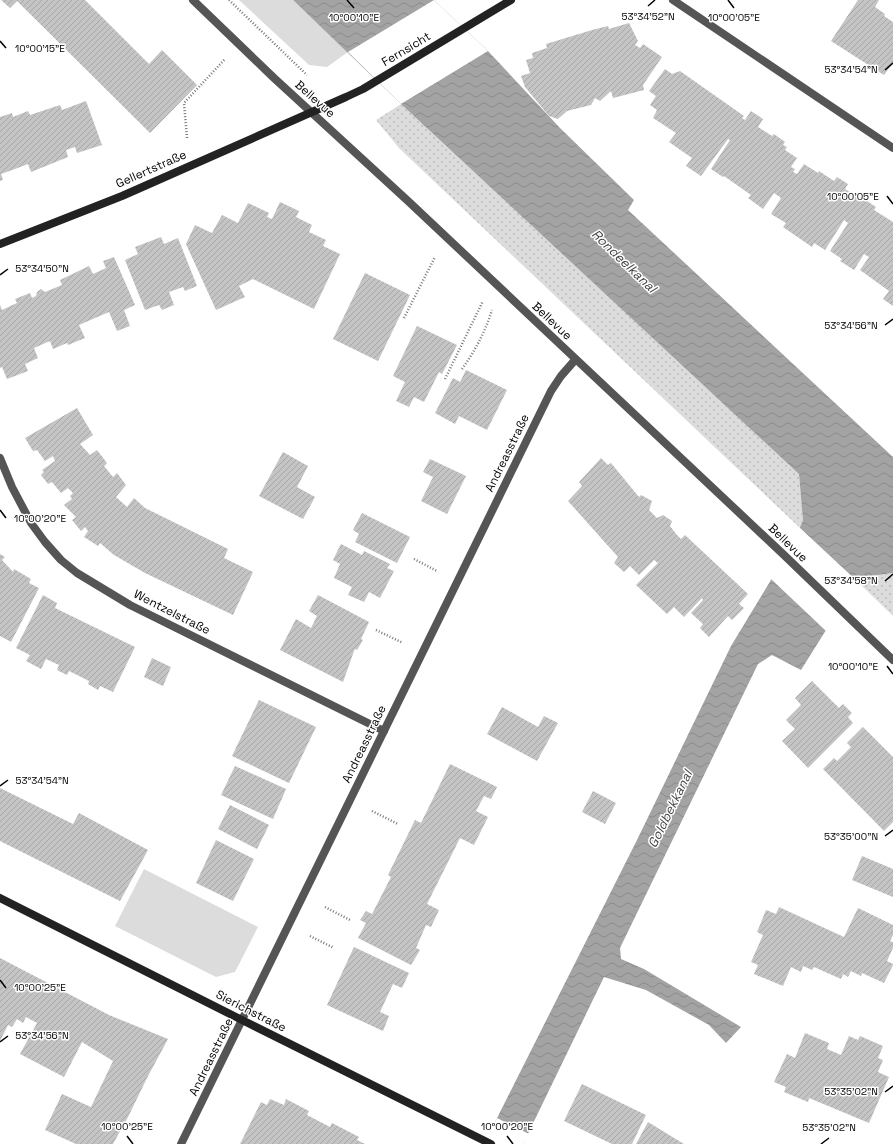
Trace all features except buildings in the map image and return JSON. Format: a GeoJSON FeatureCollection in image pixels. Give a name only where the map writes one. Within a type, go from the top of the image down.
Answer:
{"type":"FeatureCollection","features":[{"type":"Feature","properties":{"kind":"street","name":"Bellevue"},"geometry":{"type":"LineString","coordinates":[[193,0],[784,555],[893,660]]}},
{"type":"Feature","properties":{"kind":"street","name":"Fernsicht"},"geometry":{"type":"LineString","coordinates":[[311,112],[346,97],[377,80],[511,0]]}},
{"type":"Feature","properties":{"kind":"street"},"geometry":{"type":"LineString","coordinates":[[673,0],[893,148]]}},
{"type":"Feature","properties":{"kind":"street","name":"Gellertstraße"},"geometry":{"type":"LineString","coordinates":[[0,244],[122,196],[311,112]]}},
{"type":"Feature","properties":{"kind":"street","name":"Andreasstraße"},"geometry":{"type":"LineString","coordinates":[[181,1144],[551,392],[561,376],[575,360]]}},
{"type":"Feature","properties":{"kind":"street","name":"Wentzelstraße"},"geometry":{"type":"LineString","coordinates":[[0,458],[12,487],[31,523],[61,560],[77,574],[130,605],[384,731]]}},
{"type":"Feature","properties":{"kind":"street","name":"Sierichstraße"},"geometry":{"type":"LineString","coordinates":[[0,898],[488,1142]]}},
{"type":"Feature","properties":{"kind":"path"},"geometry":{"type":"LineString","coordinates":[[229,0],[307,75]]}},
{"type":"Feature","properties":{"kind":"path"},"geometry":{"type":"LineString","coordinates":[[187,138],[184,103],[225,59]]}},
{"type":"Feature","properties":{"kind":"path"},"geometry":{"type":"LineString","coordinates":[[404,318],[435,257]]}},
{"type":"Feature","properties":{"kind":"path"},"geometry":{"type":"LineString","coordinates":[[445,379],[483,301]]}},
{"type":"Feature","properties":{"kind":"path"},"geometry":{"type":"LineString","coordinates":[[462,369],[474,353],[487,326],[492,310]]}},
{"type":"Feature","properties":{"kind":"path"},"geometry":{"type":"LineString","coordinates":[[414,559],[438,571]]}},
{"type":"Feature","properties":{"kind":"path"},"geometry":{"type":"LineString","coordinates":[[376,630],[403,643]]}},
{"type":"Feature","properties":{"kind":"path"},"geometry":{"type":"LineString","coordinates":[[372,811],[398,824]]}},
{"type":"Feature","properties":{"kind":"path"},"geometry":{"type":"LineString","coordinates":[[325,907],[350,920]]}},
{"type":"Feature","properties":{"kind":"path"},"geometry":{"type":"LineString","coordinates":[[310,936],[334,948]]}},
{"type":"Feature","properties":{"kind":"shaded area"},"geometry":{"type":"Polygon","coordinates":[[[239,0],[293,0],[348,52],[327,67],[309,65],[239,0]]]}},
{"type":"Feature","properties":{"kind":"shaded area"},"geometry":{"type":"Polygon","coordinates":[[[401,104],[799,473],[803,521],[799,527],[399,148],[376,120],[401,104]]]}},
{"type":"Feature","properties":{"kind":"shaded area"},"geometry":{"type":"Polygon","coordinates":[[[893,573],[893,616],[858,582],[862,577],[893,573]]]}},
{"type":"Feature","properties":{"kind":"shaded area"},"geometry":{"type":"Polygon","coordinates":[[[144,869],[258,927],[235,972],[216,977],[115,926],[144,869]]]}},
{"type":"Feature","properties":{"kind":"water"},"geometry":{"type":"Polygon","coordinates":[[[293,0],[434,0],[488,51],[560,128],[634,200],[628,210],[893,457],[893,573],[862,577],[853,587],[801,670],[772,655],[758,664],[620,948],[621,959],[644,969],[741,1027],[726,1043],[709,1025],[646,990],[604,977],[523,1144],[494,1124],[637,840],[731,646],[774,575],[803,521],[799,474],[401,104],[293,0]]]}},
{"type":"Feature","properties":{"kind":"pier"},"geometry":{"type":"Polygon","coordinates":[[[434,0],[488,51],[401,104],[348,52],[434,0]]]}},
{"type":"Feature","properties":{"kind":"pier"},"geometry":{"type":"Polygon","coordinates":[[[799,527],[858,582],[826,631],[771,579],[799,527]]]}},
{"type":"Feature","properties":{"kind":"pier"},"geometry":{"type":"Polygon","coordinates":[[[497,1118],[529,1134],[523,1144],[484,1144],[497,1118]]]}},
{"type":"Feature","properties":{"kind":"water label","name":"Rondeelkanal"},"geometry":{"type":"Point","coordinates":[624,261]}},
{"type":"Feature","properties":{"kind":"water label","name":"Goldbekkanal"},"geometry":{"type":"Point","coordinates":[670,809]}}]}
